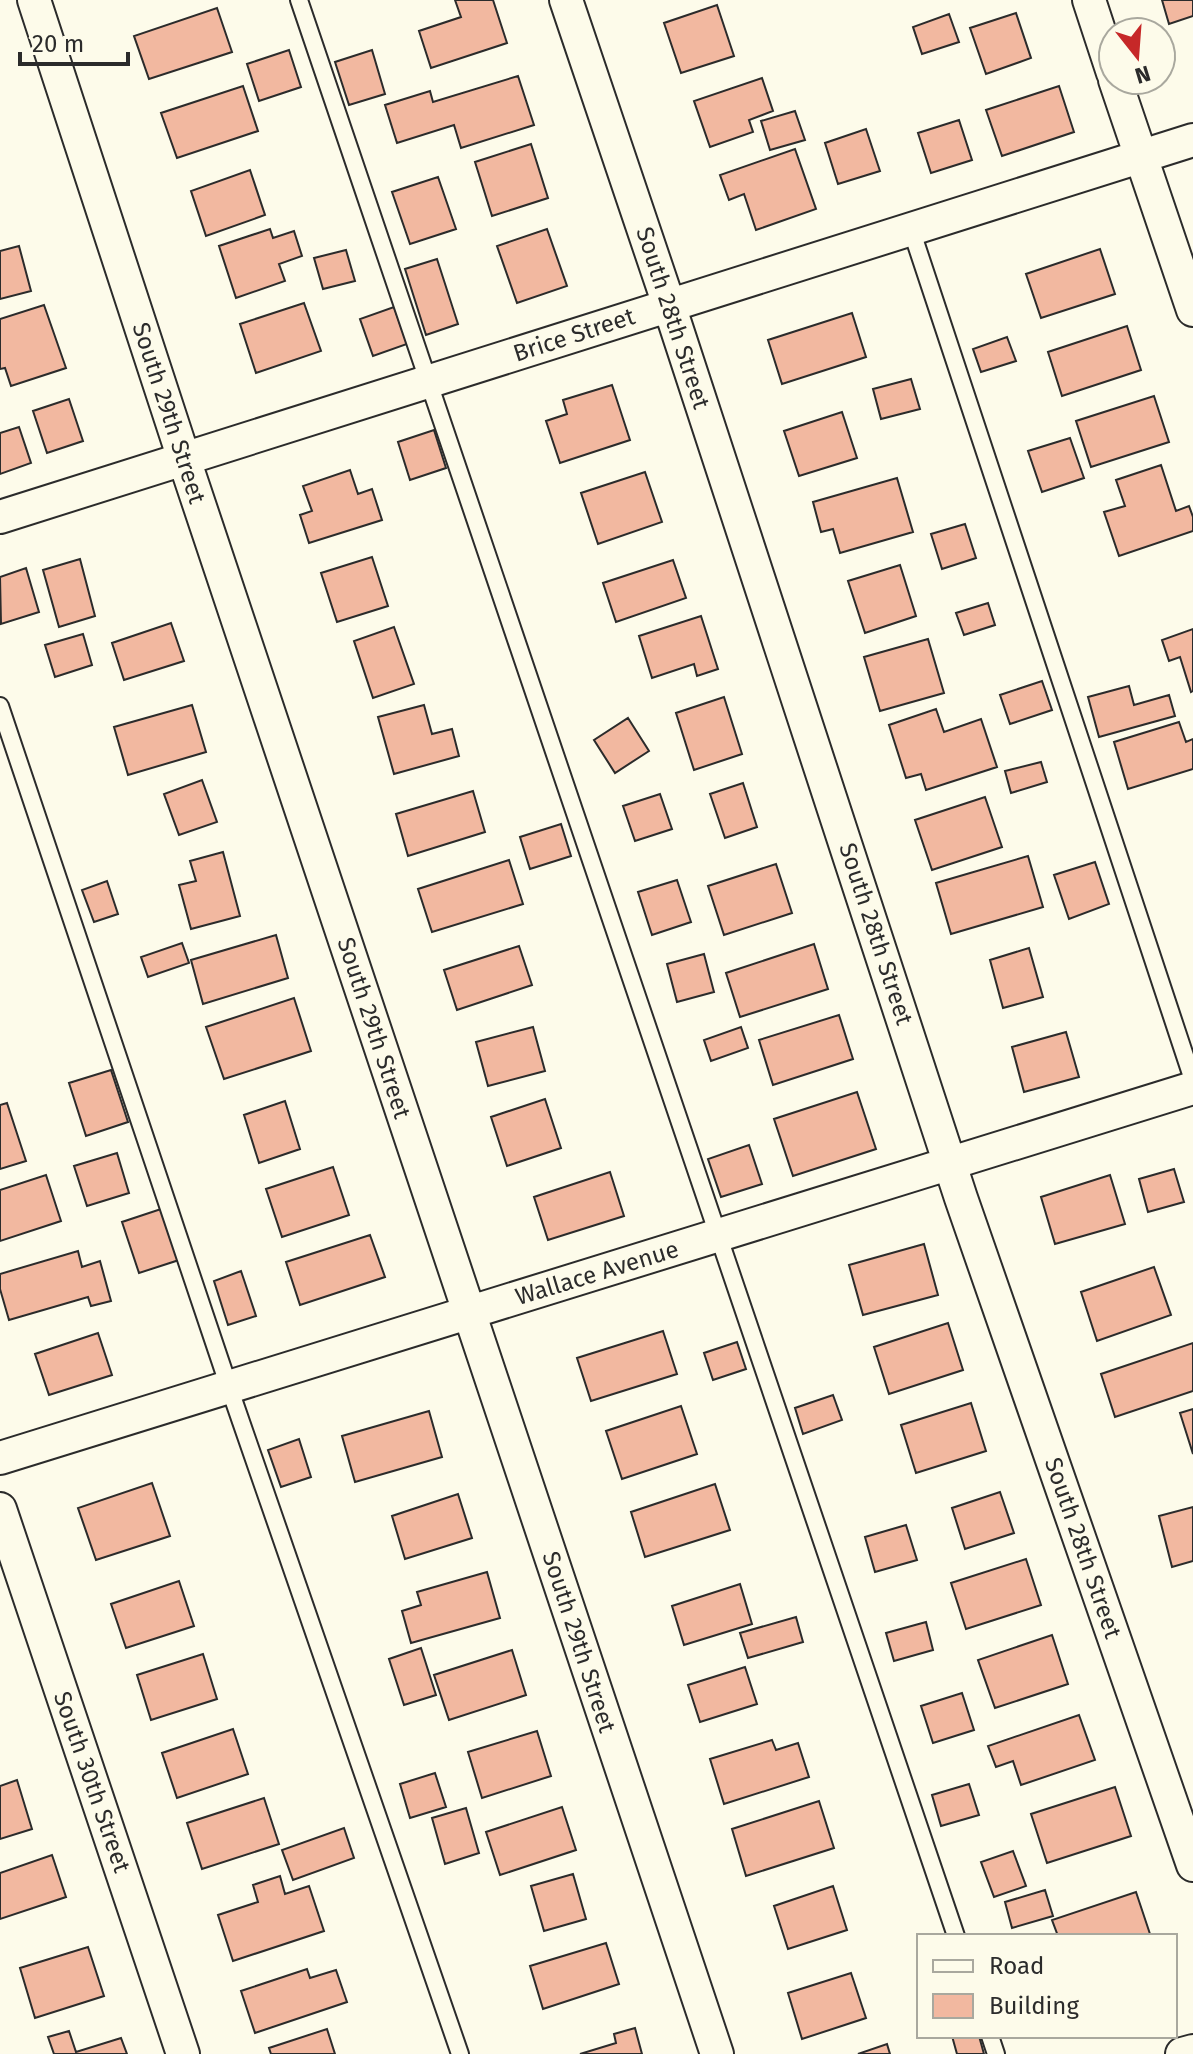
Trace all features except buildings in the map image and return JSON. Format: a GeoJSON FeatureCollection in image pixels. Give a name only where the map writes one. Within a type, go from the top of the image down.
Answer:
{"type":"FeatureCollection","features":[{"type":"Feature","properties":{"kind":"street","name":"South 29th Street"},"geometry":{"type":"LineString","coordinates":[[34,0],[184,459],[717,2054]]}},
{"type":"Feature","properties":{"kind":"street","name":"South 28th Street"},"geometry":{"type":"LineString","coordinates":[[566,0],[951,1162],[1193,1865]]}},
{"type":"Feature","properties":{"kind":"street"},"geometry":{"type":"LineString","coordinates":[[1089,0],[1097,24]]}},
{"type":"Feature","properties":{"kind":"street"},"geometry":{"type":"LineString","coordinates":[[1120,96],[1193,310]]}},
{"type":"Feature","properties":{"kind":"street","name":"Brice Street"},"geometry":{"type":"LineString","coordinates":[[0,517],[1193,140]]}},
{"type":"Feature","properties":{"kind":"street","name":"Wallace Avenue"},"geometry":{"type":"LineString","coordinates":[[0,1458],[1193,1088]]}},
{"type":"Feature","properties":{"kind":"street","name":"South 30th Street"},"geometry":{"type":"LineString","coordinates":[[0,1509],[183,2054]]}},
{"type":"Feature","properties":{"kind":"street"},"geometry":{"type":"LineString","coordinates":[[1182,2054],[1193,2051]]}},
{"type":"Feature","properties":{"kind":"lane"},"geometry":{"type":"LineString","coordinates":[[299,0],[955,1934]]}},
{"type":"Feature","properties":{"kind":"lane"},"geometry":{"type":"LineString","coordinates":[[911,229],[1193,1080]]}},
{"type":"Feature","properties":{"kind":"lane"},"geometry":{"type":"LineString","coordinates":[[0,706],[229,1387],[460,2054]]}}]}
